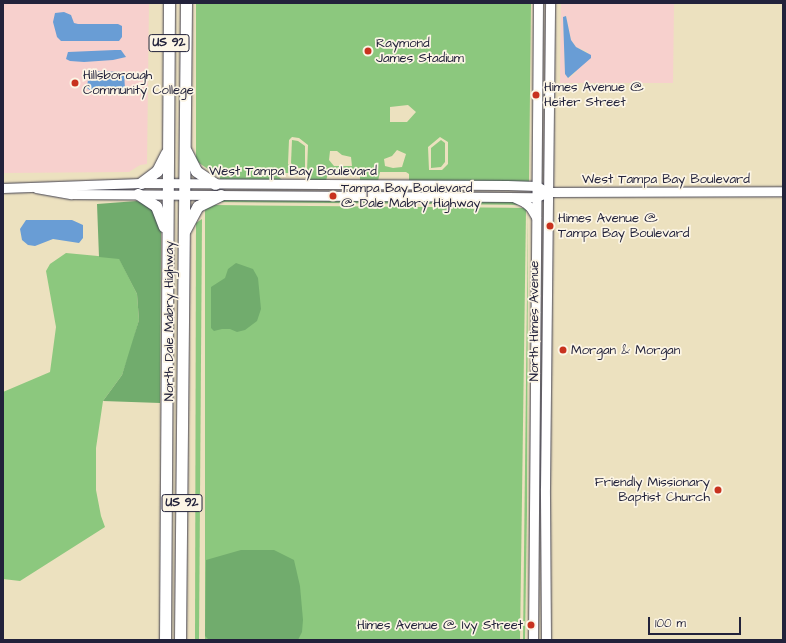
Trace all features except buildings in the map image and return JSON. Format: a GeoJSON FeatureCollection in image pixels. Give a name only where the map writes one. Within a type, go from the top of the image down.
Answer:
{"type":"FeatureCollection","features":[{"type":"Feature","properties":{"kind":"main road","name":"North Dale Mabry Highway"},"geometry":{"type":"LineString","coordinates":[[165,640],[169,3]]}},
{"type":"Feature","properties":{"kind":"main road","name":"North Dale Mabry Highway"},"geometry":{"type":"LineString","coordinates":[[180,640],[186,3]]}},
{"type":"Feature","properties":{"kind":"main road"},"geometry":{"type":"LineString","coordinates":[[167,149],[157,171],[140,189],[156,206],[167,235]]}},
{"type":"Feature","properties":{"kind":"main road"},"geometry":{"type":"LineString","coordinates":[[185,149],[196,171],[215,184]]}},
{"type":"Feature","properties":{"kind":"main road"},"geometry":{"type":"LineString","coordinates":[[184,232],[198,206],[221,195]]}},
{"type":"Feature","properties":{"kind":"main road"},"geometry":{"type":"LineString","coordinates":[[166,516],[182,517]]}},
{"type":"Feature","properties":{"kind":"street","name":"North Himes Avenue"},"geometry":{"type":"LineString","coordinates":[[533,640],[538,3]]}},
{"type":"Feature","properties":{"kind":"street","name":"North Himes Avenue"},"geometry":{"type":"LineString","coordinates":[[546,640],[545,520],[550,3]]}},
{"type":"Feature","properties":{"kind":"street","name":"West Tampa Bay Boulevard"},"geometry":{"type":"LineString","coordinates":[[140,189],[167,183],[363,184],[537,186],[549,192]]}},
{"type":"Feature","properties":{"kind":"street","name":"West Tampa Bay Boulevard"},"geometry":{"type":"LineString","coordinates":[[3,188],[36,188],[72,184],[140,189],[167,195],[506,197],[536,197],[549,192],[783,191]]}},
{"type":"Feature","properties":{"kind":"street"},"geometry":{"type":"LineString","coordinates":[[274,184],[274,196]]}},
{"type":"Feature","properties":{"kind":"street"},"geometry":{"type":"LineString","coordinates":[[295,196],[296,184]]}},
{"type":"Feature","properties":{"kind":"street"},"geometry":{"type":"LineString","coordinates":[[363,184],[363,196]]}},
{"type":"Feature","properties":{"kind":"street"},"geometry":{"type":"LineString","coordinates":[[460,185],[460,196]]}},
{"type":"Feature","properties":{"kind":"street"},"geometry":{"type":"LineString","coordinates":[[506,197],[524,202],[530,207],[536,218]]}},
{"type":"Feature","properties":{"kind":"street"},"geometry":{"type":"LineString","coordinates":[[534,520],[545,520]]}},
{"type":"Feature","properties":{"kind":"shaded area","name":"Hillsborough Community College"},"geometry":{"type":"Polygon","coordinates":[[[3,3],[149,3],[147,164],[140,165],[129,172],[3,173],[3,3]]]}},
{"type":"Feature","properties":{"kind":"shaded area"},"geometry":{"type":"Polygon","coordinates":[[[561,3],[674,3],[673,83],[560,83],[561,3]],[[566,16],[563,17],[565,74],[569,78],[575,73],[588,52],[576,47],[571,40],[566,16]]]}},
{"type":"Feature","properties":{"kind":"green space"},"geometry":{"type":"Polygon","coordinates":[[[196,3],[531,3],[529,182],[409,181],[409,174],[406,172],[380,172],[378,181],[360,181],[360,174],[357,172],[328,173],[326,181],[308,181],[308,175],[305,173],[281,173],[279,177],[283,181],[220,181],[220,177],[196,161],[196,3]],[[408,105],[390,107],[390,122],[407,122],[416,112],[408,105]],[[292,137],[289,140],[288,164],[294,171],[307,171],[308,145],[299,138],[292,137]],[[440,137],[428,147],[429,170],[442,170],[448,164],[448,142],[440,137]],[[397,150],[392,156],[384,159],[385,166],[393,168],[402,167],[406,154],[397,150]],[[330,151],[329,160],[334,166],[352,166],[351,157],[342,155],[337,151],[330,151]]]}},
{"type":"Feature","properties":{"kind":"green space"},"geometry":{"type":"Polygon","coordinates":[[[292,140],[298,141],[305,146],[305,168],[295,168],[291,163],[292,140]]]}},
{"type":"Feature","properties":{"kind":"green space"},"geometry":{"type":"Polygon","coordinates":[[[441,140],[445,143],[445,162],[441,167],[431,168],[431,148],[441,140]]]}},
{"type":"Feature","properties":{"kind":"green space"},"geometry":{"type":"Polygon","coordinates":[[[221,199],[506,200],[523,205],[221,202],[221,199]]]}},
{"type":"Feature","properties":{"kind":"green space"},"geometry":{"type":"Polygon","coordinates":[[[137,201],[150,206],[161,227],[160,403],[103,401],[122,375],[139,320],[137,294],[119,259],[99,257],[97,204],[137,201]]]}},
{"type":"Feature","properties":{"kind":"green space"},"geometry":{"type":"Polygon","coordinates":[[[215,205],[524,208],[526,210],[520,640],[205,640],[205,209],[215,205]]]}},
{"type":"Feature","properties":{"kind":"green space"},"geometry":{"type":"Polygon","coordinates":[[[528,210],[527,510],[525,640],[523,640],[528,210]]]}},
{"type":"Feature","properties":{"kind":"green space"},"geometry":{"type":"Polygon","coordinates":[[[202,219],[199,640],[195,640],[196,223],[202,219]]]}},
{"type":"Feature","properties":{"kind":"green space"},"geometry":{"type":"Polygon","coordinates":[[[66,253],[119,258],[137,294],[139,320],[122,375],[103,401],[96,448],[96,490],[101,516],[105,527],[20,581],[3,579],[3,392],[50,372],[56,327],[46,271],[50,264],[66,253]]]}},
{"type":"Feature","properties":{"kind":"green space"},"geometry":{"type":"Polygon","coordinates":[[[236,263],[253,269],[258,278],[261,309],[257,321],[245,330],[237,332],[230,329],[222,329],[214,331],[211,328],[211,287],[225,278],[228,269],[236,263]]]}},
{"type":"Feature","properties":{"kind":"green space"},"geometry":{"type":"Polygon","coordinates":[[[241,550],[274,550],[294,560],[300,586],[303,620],[302,632],[298,640],[209,640],[205,636],[206,560],[241,550]]]}},
{"type":"Feature","properties":{"kind":"water"},"geometry":{"type":"Polygon","coordinates":[[[64,12],[71,15],[74,23],[78,24],[118,24],[122,26],[122,37],[119,41],[61,41],[57,37],[53,22],[55,13],[64,12]]]}},
{"type":"Feature","properties":{"kind":"water"},"geometry":{"type":"Polygon","coordinates":[[[566,16],[571,40],[576,47],[591,55],[591,58],[568,78],[565,74],[563,17],[566,16]]]}},
{"type":"Feature","properties":{"kind":"water"},"geometry":{"type":"Polygon","coordinates":[[[121,50],[126,57],[113,60],[84,62],[70,61],[66,59],[68,52],[121,50]]]}},
{"type":"Feature","properties":{"kind":"water"},"geometry":{"type":"Polygon","coordinates":[[[89,71],[124,72],[125,89],[122,91],[91,91],[87,88],[89,71]]]}},
{"type":"Feature","properties":{"kind":"water"},"geometry":{"type":"Polygon","coordinates":[[[26,220],[72,220],[83,225],[83,238],[79,243],[53,239],[35,246],[28,245],[22,240],[20,229],[26,220]]]}},
{"type":"Feature","properties":{"kind":"place","name":"Raymond James Stadium"},"geometry":{"type":"Point","coordinates":[368,51]}},
{"type":"Feature","properties":{"kind":"place","name":"Hillsborough Community College"},"geometry":{"type":"Point","coordinates":[75,83]}},
{"type":"Feature","properties":{"kind":"place","name":"Himes Avenue @ Heiter Street"},"geometry":{"type":"Point","coordinates":[536,95]}},
{"type":"Feature","properties":{"kind":"place","name":"Tampa Bay Boulevard @ Dale Mabry Highway"},"geometry":{"type":"Point","coordinates":[333,196]}},
{"type":"Feature","properties":{"kind":"place","name":"Himes Avenue @ Tampa Bay Boulevard"},"geometry":{"type":"Point","coordinates":[550,226]}},
{"type":"Feature","properties":{"kind":"place","name":"Morgan & Morgan"},"geometry":{"type":"Point","coordinates":[563,350]}},
{"type":"Feature","properties":{"kind":"place","name":"Friendly Missionary Baptist Church"},"geometry":{"type":"Point","coordinates":[718,490]}},
{"type":"Feature","properties":{"kind":"place","name":"Himes Avenue @ Ivy Street"},"geometry":{"type":"Point","coordinates":[531,625]}}]}
